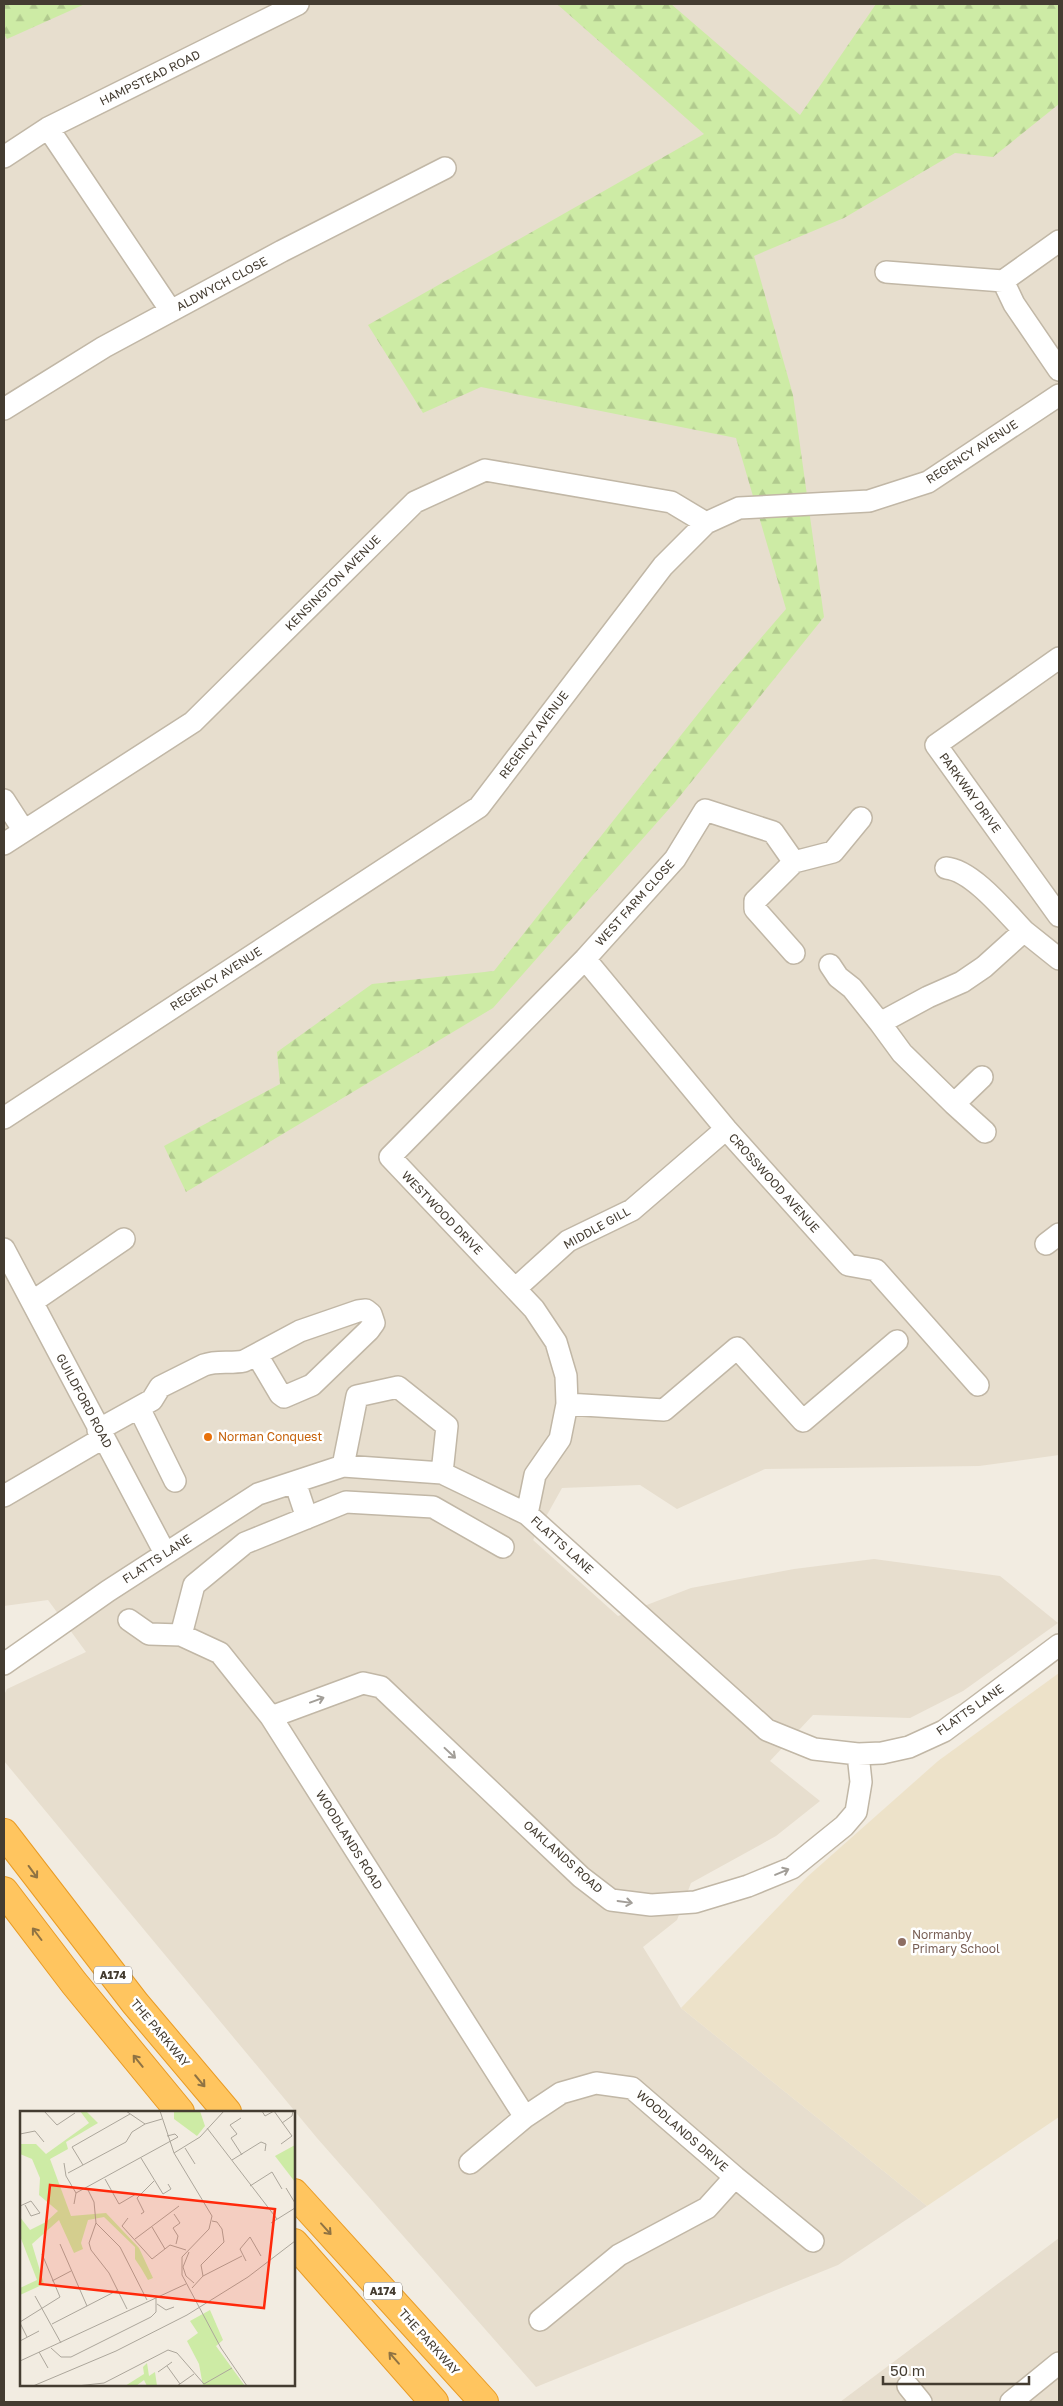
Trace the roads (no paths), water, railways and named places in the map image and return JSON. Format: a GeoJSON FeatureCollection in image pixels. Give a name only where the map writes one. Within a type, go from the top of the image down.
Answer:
{"type":"FeatureCollection","features":[{"type":"Feature","properties":{"kind":"highway","name":"THE PARKWAY"},"geometry":{"type":"LineString","coordinates":[[4,1833],[129,1996],[226,2111]]}},
{"type":"Feature","properties":{"kind":"highway","name":"A174"},"geometry":{"type":"LineString","coordinates":[[4,1891],[74,1983],[179,2111]]}},
{"type":"Feature","properties":{"kind":"highway","name":"THE PARKWAY"},"geometry":{"type":"LineString","coordinates":[[295,2194],[478,2396]]}},
{"type":"Feature","properties":{"kind":"highway","name":"A174"},"geometry":{"type":"LineString","coordinates":[[295,2244],[430,2398]]}},
{"type":"Feature","properties":{"kind":"street","name":"HAMPSTEAD ROAD"},"geometry":{"type":"LineString","coordinates":[[4,156],[48,128],[298,4]]}},
{"type":"Feature","properties":{"kind":"street"},"geometry":{"type":"LineString","coordinates":[[48,128],[171,311]]}},
{"type":"Feature","properties":{"kind":"street","name":"ALDWYCH CLOSE"},"geometry":{"type":"LineString","coordinates":[[4,410],[104,348],[171,311],[282,251],[445,168]]}},
{"type":"Feature","properties":{"kind":"street"},"geometry":{"type":"LineString","coordinates":[[886,272],[1003,281],[1059,241]]}},
{"type":"Feature","properties":{"kind":"street"},"geometry":{"type":"LineString","coordinates":[[1003,281],[1014,304],[1059,370]]}},
{"type":"Feature","properties":{"kind":"street","name":"REGENCY AVENUE"},"geometry":{"type":"LineString","coordinates":[[4,1118],[480,807],[663,566],[706,522],[739,508],[869,501],[928,482],[1059,395]]}},
{"type":"Feature","properties":{"kind":"street","name":"KENSINGTON AVENUE"},"geometry":{"type":"LineString","coordinates":[[4,844],[193,722],[415,502],[485,470],[672,502],[706,522]]}},
{"type":"Feature","properties":{"kind":"street","name":"PARKWAY DRIVE"},"geometry":{"type":"LineString","coordinates":[[1059,658],[936,745],[1059,916]]}},
{"type":"Feature","properties":{"kind":"street"},"geometry":{"type":"LineString","coordinates":[[4,800],[24,831]]}},
{"type":"Feature","properties":{"kind":"street","name":"WEST FARM CLOSE"},"geometry":{"type":"LineString","coordinates":[[586,959],[675,859],[706,810],[773,832],[794,862]]}},
{"type":"Feature","properties":{"kind":"street"},"geometry":{"type":"LineString","coordinates":[[794,953],[755,910],[755,901],[794,862],[833,852],[861,818]]}},
{"type":"Feature","properties":{"kind":"street"},"geometry":{"type":"LineString","coordinates":[[946,868],[956,869],[967,876],[992,898],[1024,931],[1059,959]]}},
{"type":"Feature","properties":{"kind":"street"},"geometry":{"type":"LineString","coordinates":[[880,1023],[914,1004],[962,982],[984,968],[1024,931]]}},
{"type":"Feature","properties":{"kind":"street","name":"CROSSWOOD AVENUE"},"geometry":{"type":"LineString","coordinates":[[586,959],[726,1129],[848,1265],[876,1270],[978,1385]]}},
{"type":"Feature","properties":{"kind":"street","name":"WESTWOOD DRIVE"},"geometry":{"type":"LineString","coordinates":[[527,1514],[534,1475],[560,1439],[566,1404],[566,1376],[556,1342],[534,1309],[390,1157],[586,959]]}},
{"type":"Feature","properties":{"kind":"street"},"geometry":{"type":"LineString","coordinates":[[830,965],[838,977],[852,988],[902,1053],[985,1132]]}},
{"type":"Feature","properties":{"kind":"street"},"geometry":{"type":"LineString","coordinates":[[954,1104],[982,1077]]}},
{"type":"Feature","properties":{"kind":"street","name":"MIDDLE GILL"},"geometry":{"type":"LineString","coordinates":[[515,1289],[568,1241],[632,1210],[726,1129]]}},
{"type":"Feature","properties":{"kind":"street"},"geometry":{"type":"LineString","coordinates":[[32,1302],[124,1239]]}},
{"type":"Feature","properties":{"kind":"street","name":"GUILDFORD ROAD"},"geometry":{"type":"LineString","coordinates":[[4,1249],[165,1553]]}},
{"type":"Feature","properties":{"kind":"street"},"geometry":{"type":"LineString","coordinates":[[4,1496],[152,1400],[160,1387],[204,1364],[219,1361],[234,1363],[257,1355],[300,1331],[358,1311],[366,1310],[371,1314],[374,1323],[312,1385],[284,1397],[280,1394],[257,1355]]}},
{"type":"Feature","properties":{"kind":"street"},"geometry":{"type":"LineString","coordinates":[[566,1404],[664,1410],[737,1348],[803,1421],[897,1341]]}},
{"type":"Feature","properties":{"kind":"street"},"geometry":{"type":"LineString","coordinates":[[343,1466],[357,1396],[398,1387],[447,1426],[442,1473]]}},
{"type":"Feature","properties":{"kind":"street"},"geometry":{"type":"LineString","coordinates":[[138,1408],[176,1481]]}},
{"type":"Feature","properties":{"kind":"street","name":"FLATTS LANE"},"geometry":{"type":"LineString","coordinates":[[4,1664],[165,1553],[258,1494],[343,1466],[442,1473],[527,1514],[767,1730],[814,1749],[858,1754],[882,1753],[910,1747],[944,1731],[1059,1644]]}},
{"type":"Feature","properties":{"kind":"street"},"geometry":{"type":"LineString","coordinates":[[294,1482],[307,1518]]}},
{"type":"Feature","properties":{"kind":"street"},"geometry":{"type":"LineString","coordinates":[[181,1635],[194,1585],[245,1543],[346,1502],[434,1507],[503,1547]]}},
{"type":"Feature","properties":{"kind":"street","name":"WOODLANDS ROAD"},"geometry":{"type":"LineString","coordinates":[[129,1620],[148,1634],[181,1635],[220,1653],[271,1717],[524,2117]]}},
{"type":"Feature","properties":{"kind":"street","name":"OAKLANDS ROAD"},"geometry":{"type":"LineString","coordinates":[[271,1717],[363,1683],[381,1687],[582,1877],[611,1900],[651,1905],[695,1902],[748,1886],[792,1868],[844,1826],[856,1812],[860,1782],[858,1754]]}},
{"type":"Feature","properties":{"kind":"street","name":"WOODLANDS DRIVE"},"geometry":{"type":"LineString","coordinates":[[470,2163],[524,2117],[561,2094],[596,2082],[632,2088],[734,2177],[707,2208],[619,2256],[540,2320]]}},
{"type":"Feature","properties":{"kind":"street"},"geometry":{"type":"LineString","coordinates":[[734,2177],[813,2241]]}},
{"type":"Feature","properties":{"kind":"street"},"geometry":{"type":"LineString","coordinates":[[1011,2402],[1059,2363]]}},
{"type":"Feature","properties":{"kind":"place","name":"Norman Conquest"},"geometry":{"type":"Point","coordinates":[208,1437]}},
{"type":"Feature","properties":{"kind":"place","name":"Normanby Primary School"},"geometry":{"type":"Point","coordinates":[902,1942]}}]}
